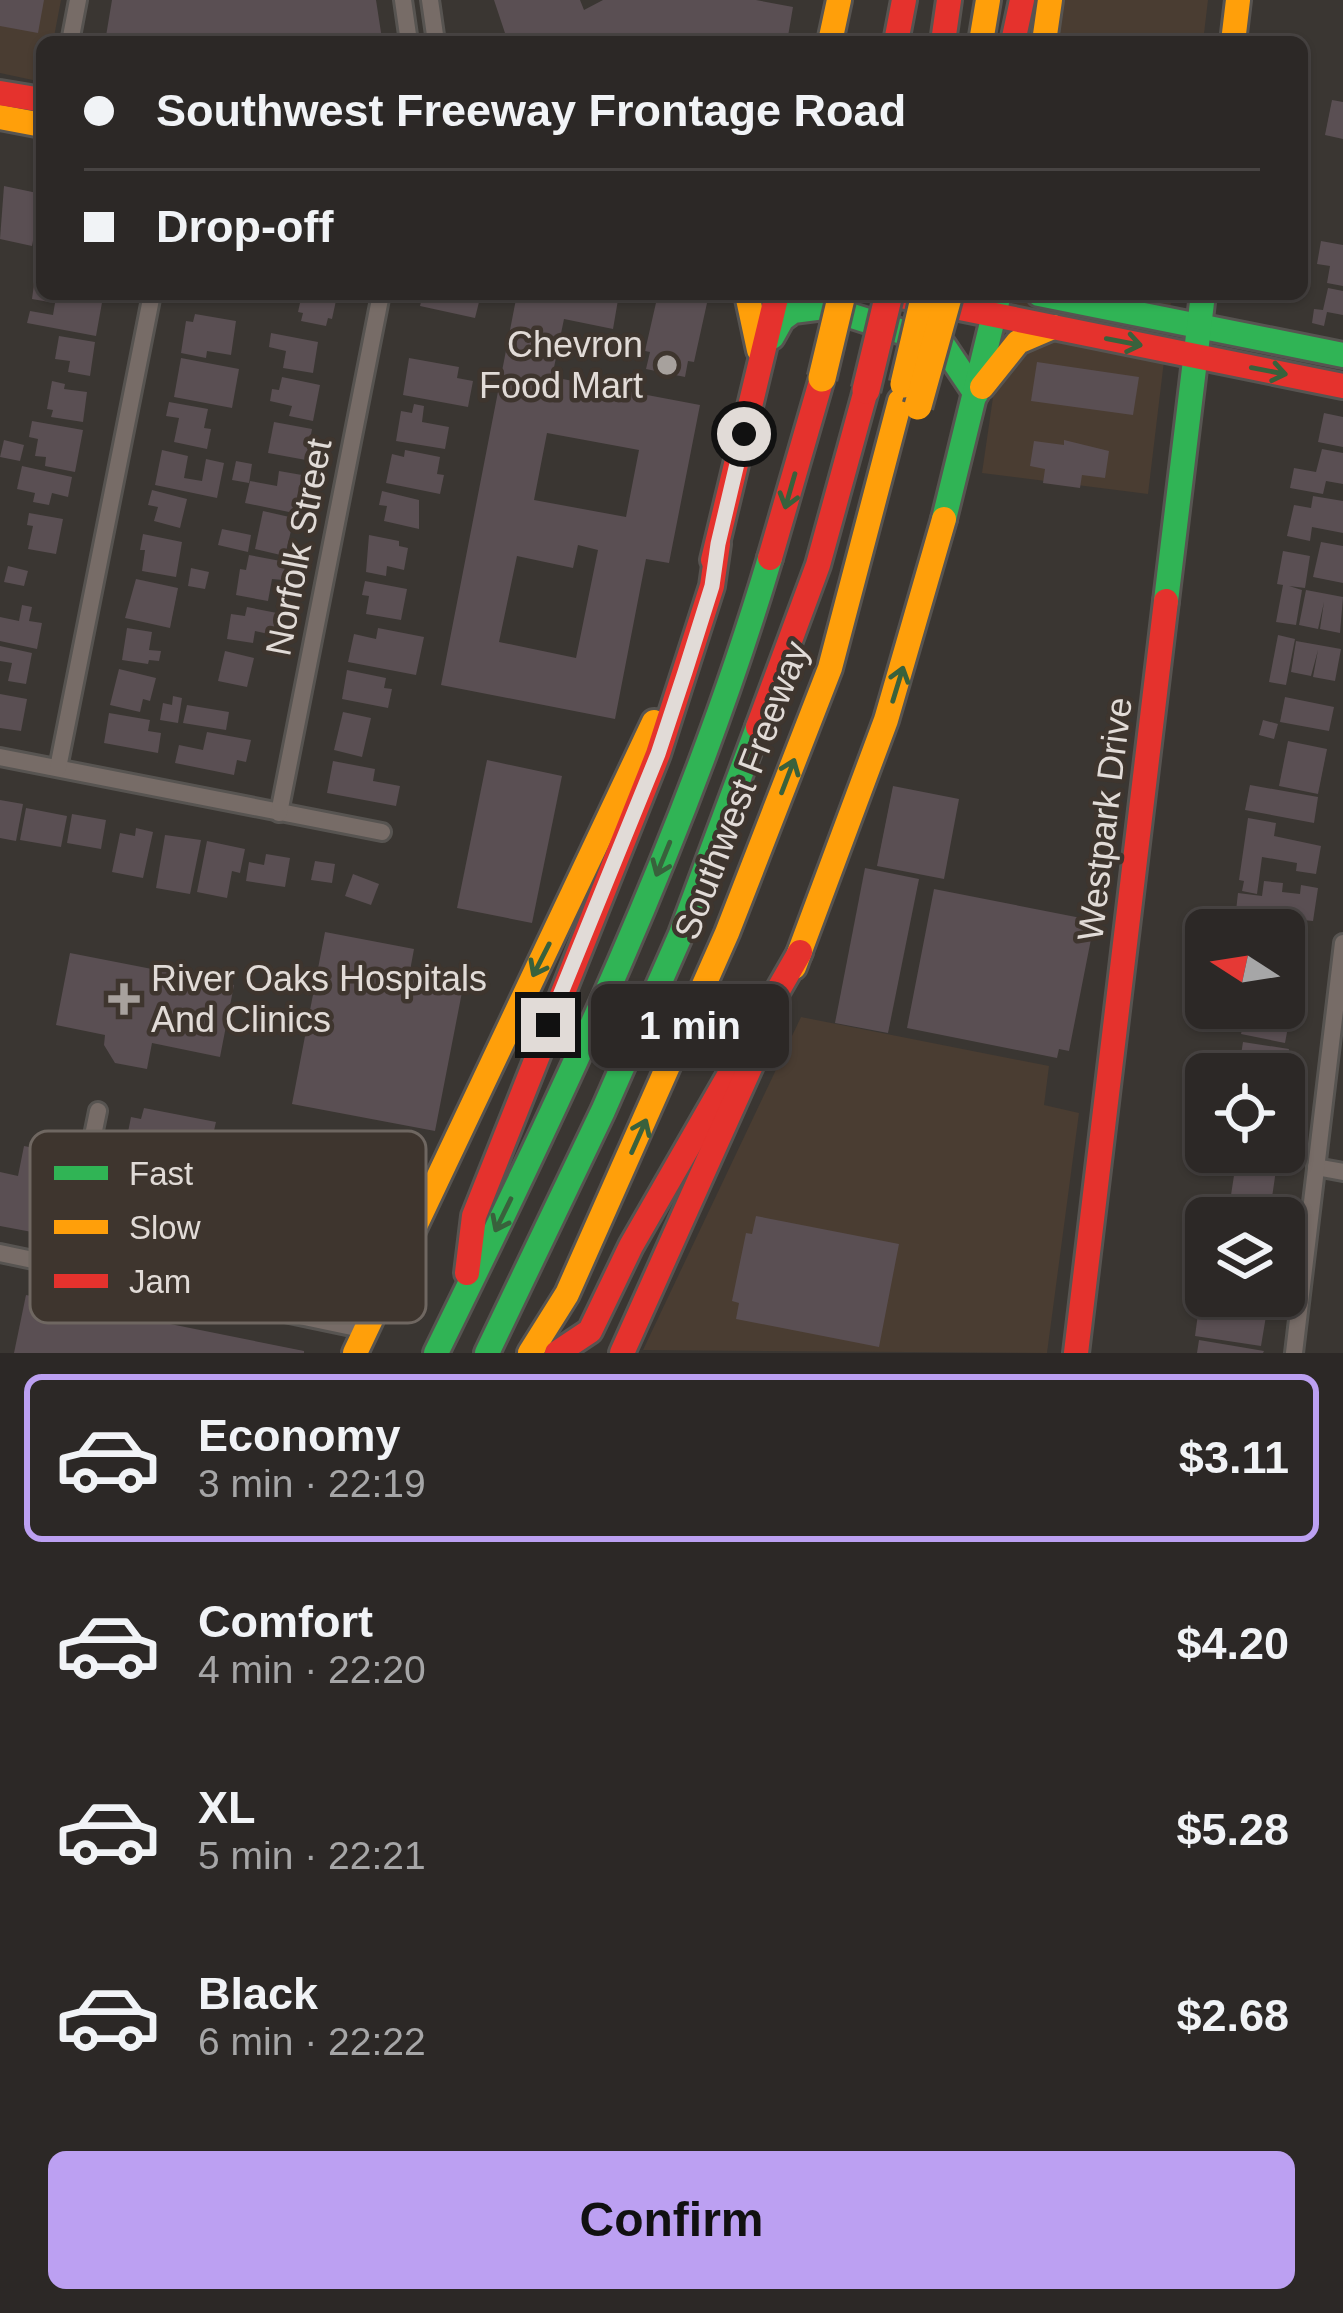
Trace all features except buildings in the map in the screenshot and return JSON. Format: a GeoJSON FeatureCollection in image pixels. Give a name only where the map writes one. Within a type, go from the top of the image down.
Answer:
{"type":"FeatureCollection","features":[{"type":"Feature","properties":{"kind":"main road"},"geometry":{"type":"LineString","coordinates":[[880,36],[883,0]]}},
{"type":"Feature","properties":{"kind":"main road"},"geometry":{"type":"LineString","coordinates":[[897,36],[904,0]]}},
{"type":"Feature","properties":{"kind":"main road"},"geometry":{"type":"LineString","coordinates":[[944,36],[949,0]]}},
{"type":"Feature","properties":{"kind":"main road"},"geometry":{"type":"LineString","coordinates":[[981,36],[988,0]]}},
{"type":"Feature","properties":{"kind":"main road"},"geometry":{"type":"LineString","coordinates":[[1014,36],[1022,0]]}},
{"type":"Feature","properties":{"kind":"main road"},"geometry":{"type":"LineString","coordinates":[[1045,36],[1050,0]]}},
{"type":"Feature","properties":{"kind":"main road"},"geometry":{"type":"LineString","coordinates":[[1234,36],[1238,0]]}},
{"type":"Feature","properties":{"kind":"main road"},"geometry":{"type":"LineString","coordinates":[[0,93],[36,99]]}},
{"type":"Feature","properties":{"kind":"main road"},"geometry":{"type":"LineString","coordinates":[[0,117],[36,124]]}},
{"type":"Feature","properties":{"kind":"main road"},"geometry":{"type":"LineString","coordinates":[[748,300],[762,358]]}},
{"type":"Feature","properties":{"kind":"main road"},"geometry":{"type":"LineString","coordinates":[[426,1204],[646,746],[718,544],[776,300]]}},
{"type":"Feature","properties":{"kind":"main road","name":"Southwest Freeway"},"geometry":{"type":"LineString","coordinates":[[436,1353],[629,943],[703,760],[761,591],[841,300]]}},
{"type":"Feature","properties":{"kind":"main road"},"geometry":{"type":"LineString","coordinates":[[487,1353],[681,934],[818,565],[888,300]]}},
{"type":"Feature","properties":{"kind":"main road"},"geometry":{"type":"LineString","coordinates":[[909,404],[924,300]]}},
{"type":"Feature","properties":{"kind":"main road"},"geometry":{"type":"LineString","coordinates":[[909,404],[947,300]]}},
{"type":"Feature","properties":{"kind":"main road"},"geometry":{"type":"LineString","coordinates":[[948,300],[996,305],[1053,327],[1343,386]]}},
{"type":"Feature","properties":{"kind":"main road"},"geometry":{"type":"LineString","coordinates":[[1086,300],[1343,355]]}},
{"type":"Feature","properties":{"kind":"main road","name":"Westpark Drive"},"geometry":{"type":"LineString","coordinates":[[1076,1353],[1202,300]]}},
{"type":"Feature","properties":{"kind":"main road"},"geometry":{"type":"LineString","coordinates":[[622,1353],[800,952],[876,753],[920,614],[996,305]]}},
{"type":"Feature","properties":{"kind":"main road"},"geometry":{"type":"LineString","coordinates":[[762,358],[782,319],[807,307],[824,307],[943,345],[976,394]]}},
{"type":"Feature","properties":{"kind":"main road"},"geometry":{"type":"LineString","coordinates":[[976,394],[1018,342],[1053,327]]}},
{"type":"Feature","properties":{"kind":"main road","name":"Southwest Freeway"},"geometry":{"type":"LineString","coordinates":[[530,1353],[567,1294],[727,933],[830,668],[909,404]]}},
{"type":"Feature","properties":{"kind":"main road"},"geometry":{"type":"LineString","coordinates":[[464,1296],[474,1216],[658,754],[712,586],[718,544]]}},
{"type":"Feature","properties":{"kind":"main road"},"geometry":{"type":"LineString","coordinates":[[557,1353],[590,1331],[631,1246],[800,952]]}},
{"type":"Feature","properties":{"kind":"street"},"geometry":{"type":"LineString","coordinates":[[71,36],[78,0]]}},
{"type":"Feature","properties":{"kind":"street"},"geometry":{"type":"LineString","coordinates":[[404,0],[408,36]]}},
{"type":"Feature","properties":{"kind":"street"},"geometry":{"type":"LineString","coordinates":[[430,0],[435,36]]}},
{"type":"Feature","properties":{"kind":"street"},"geometry":{"type":"LineString","coordinates":[[58,768],[151,300]]}},
{"type":"Feature","properties":{"kind":"street","name":"Norfolk Street"},"geometry":{"type":"LineString","coordinates":[[279,813],[380,300]]}},
{"type":"Feature","properties":{"kind":"street"},"geometry":{"type":"LineString","coordinates":[[0,757],[382,832]]}},
{"type":"Feature","properties":{"kind":"street"},"geometry":{"type":"LineString","coordinates":[[1294,1353],[1343,943]]}},
{"type":"Feature","properties":{"kind":"street"},"geometry":{"type":"LineString","coordinates":[[94,1131],[98,1111]]}},
{"type":"Feature","properties":{"kind":"street"},"geometry":{"type":"LineString","coordinates":[[1316,1167],[1343,1172]]}},
{"type":"Feature","properties":{"kind":"street"},"geometry":{"type":"LineString","coordinates":[[0,1253],[30,1259]]}},
{"type":"Feature","properties":{"kind":"street"},"geometry":{"type":"LineString","coordinates":[[286,1323],[360,1342]]}},
{"type":"Feature","properties":{"kind":"shaded area"},"geometry":{"type":"Polygon","coordinates":[[[0,0],[61,0],[54,36],[36,36],[36,81],[0,73],[0,0]]]}},
{"type":"Feature","properties":{"kind":"shaded area"},"geometry":{"type":"Polygon","coordinates":[[[1052,0],[1208,0],[1204,36],[1047,36],[1052,0]]]}},
{"type":"Feature","properties":{"kind":"shaded area"},"geometry":{"type":"Polygon","coordinates":[[[1007,300],[1171,300],[1148,494],[982,473],[1007,300]]]}},
{"type":"Feature","properties":{"kind":"shaded area"},"geometry":{"type":"Polygon","coordinates":[[[801,1017],[1049,1066],[1044,1105],[1079,1113],[1047,1353],[643,1350],[801,1017]]]}},
{"type":"Feature","properties":{"kind":"traffic: fast"},"geometry":{"type":"LineString","coordinates":[[944,519],[998,300]]}},
{"type":"Feature","properties":{"kind":"traffic: fast"},"geometry":{"type":"LineString","coordinates":[[1069,300],[1343,355]]}},
{"type":"Feature","properties":{"kind":"traffic: fast"},"geometry":{"type":"LineString","coordinates":[[1166,601],[1202,300]]}},
{"type":"Feature","properties":{"kind":"traffic: fast"},"geometry":{"type":"LineString","coordinates":[[772,337],[793,311],[824,307],[943,345],[976,394]]}},
{"type":"Feature","properties":{"kind":"traffic: fast"},"geometry":{"type":"LineString","coordinates":[[436,1353],[576,1061],[662,863],[770,558]]}},
{"type":"Feature","properties":{"kind":"traffic: fast"},"geometry":{"type":"LineString","coordinates":[[487,1353],[681,934],[758,727]]}},
{"type":"Feature","properties":{"kind":"traffic: slow"},"geometry":{"type":"LineString","coordinates":[[831,36],[839,0]]}},
{"type":"Feature","properties":{"kind":"traffic: slow"},"geometry":{"type":"LineString","coordinates":[[982,36],[988,0]]}},
{"type":"Feature","properties":{"kind":"traffic: slow"},"geometry":{"type":"LineString","coordinates":[[1045,36],[1050,0]]}},
{"type":"Feature","properties":{"kind":"traffic: slow"},"geometry":{"type":"LineString","coordinates":[[1234,36],[1238,0]]}},
{"type":"Feature","properties":{"kind":"traffic: slow"},"geometry":{"type":"LineString","coordinates":[[0,117],[36,124]]}},
{"type":"Feature","properties":{"kind":"traffic: slow"},"geometry":{"type":"LineString","coordinates":[[748,300],[759,350]]}},
{"type":"Feature","properties":{"kind":"traffic: slow"},"geometry":{"type":"LineString","coordinates":[[822,378],[841,300]]}},
{"type":"Feature","properties":{"kind":"traffic: slow"},"geometry":{"type":"LineString","coordinates":[[904,384],[924,300]]}},
{"type":"Feature","properties":{"kind":"traffic: slow"},"geometry":{"type":"LineString","coordinates":[[918,406],[947,300]]}},
{"type":"Feature","properties":{"kind":"traffic: slow"},"geometry":{"type":"LineString","coordinates":[[982,387],[1018,342],[1053,327]]}},
{"type":"Feature","properties":{"kind":"traffic: slow"},"geometry":{"type":"LineString","coordinates":[[530,1353],[567,1294],[727,933],[830,668],[900,401]]}},
{"type":"Feature","properties":{"kind":"traffic: slow"},"geometry":{"type":"LineString","coordinates":[[794,967],[886,720],[944,519]]}},
{"type":"Feature","properties":{"kind":"traffic: slow"},"geometry":{"type":"LineString","coordinates":[[426,1203],[654,722]]}},
{"type":"Feature","properties":{"kind":"traffic: slow"},"geometry":{"type":"LineString","coordinates":[[355,1353],[369,1323]]}},
{"type":"Feature","properties":{"kind":"traffic: jam"},"geometry":{"type":"LineString","coordinates":[[897,36],[904,0]]}},
{"type":"Feature","properties":{"kind":"traffic: jam"},"geometry":{"type":"LineString","coordinates":[[944,36],[949,0]]}},
{"type":"Feature","properties":{"kind":"traffic: jam"},"geometry":{"type":"LineString","coordinates":[[1014,36],[1022,0]]}},
{"type":"Feature","properties":{"kind":"traffic: jam"},"geometry":{"type":"LineString","coordinates":[[0,93],[36,99]]}},
{"type":"Feature","properties":{"kind":"traffic: jam"},"geometry":{"type":"LineString","coordinates":[[713,560],[776,300]]}},
{"type":"Feature","properties":{"kind":"traffic: jam"},"geometry":{"type":"LineString","coordinates":[[866,390],[888,300]]}},
{"type":"Feature","properties":{"kind":"traffic: jam"},"geometry":{"type":"LineString","coordinates":[[920,300],[1343,386]]}},
{"type":"Feature","properties":{"kind":"traffic: jam"},"geometry":{"type":"LineString","coordinates":[[770,558],[822,378]]}},
{"type":"Feature","properties":{"kind":"traffic: jam"},"geometry":{"type":"LineString","coordinates":[[758,727],[818,565],[866,390]]}},
{"type":"Feature","properties":{"kind":"traffic: jam"},"geometry":{"type":"LineString","coordinates":[[467,1273],[474,1216],[658,754],[712,586],[718,544]]}},
{"type":"Feature","properties":{"kind":"traffic: jam"},"geometry":{"type":"LineString","coordinates":[[1076,1353],[1166,601]]}},
{"type":"Feature","properties":{"kind":"traffic: jam"},"geometry":{"type":"LineString","coordinates":[[557,1353],[590,1331],[631,1246],[800,952]]}},
{"type":"Feature","properties":{"kind":"traffic: jam"},"geometry":{"type":"LineString","coordinates":[[622,1353],[761,1043]]}},
{"type":"Feature","properties":{"kind":"place","name":"Chevron Food Mart"},"geometry":{"type":"Point","coordinates":[667,365]}},
{"type":"Feature","properties":{"kind":"place","name":"River Oaks Hospitals And Clinics"},"geometry":{"type":"Point","coordinates":[124,999]}},
{"type":"Feature","properties":{"kind":"route"},"geometry":{"type":"LineString","coordinates":[[548,1025],[658,754],[712,586],[744,434]]}}]}
